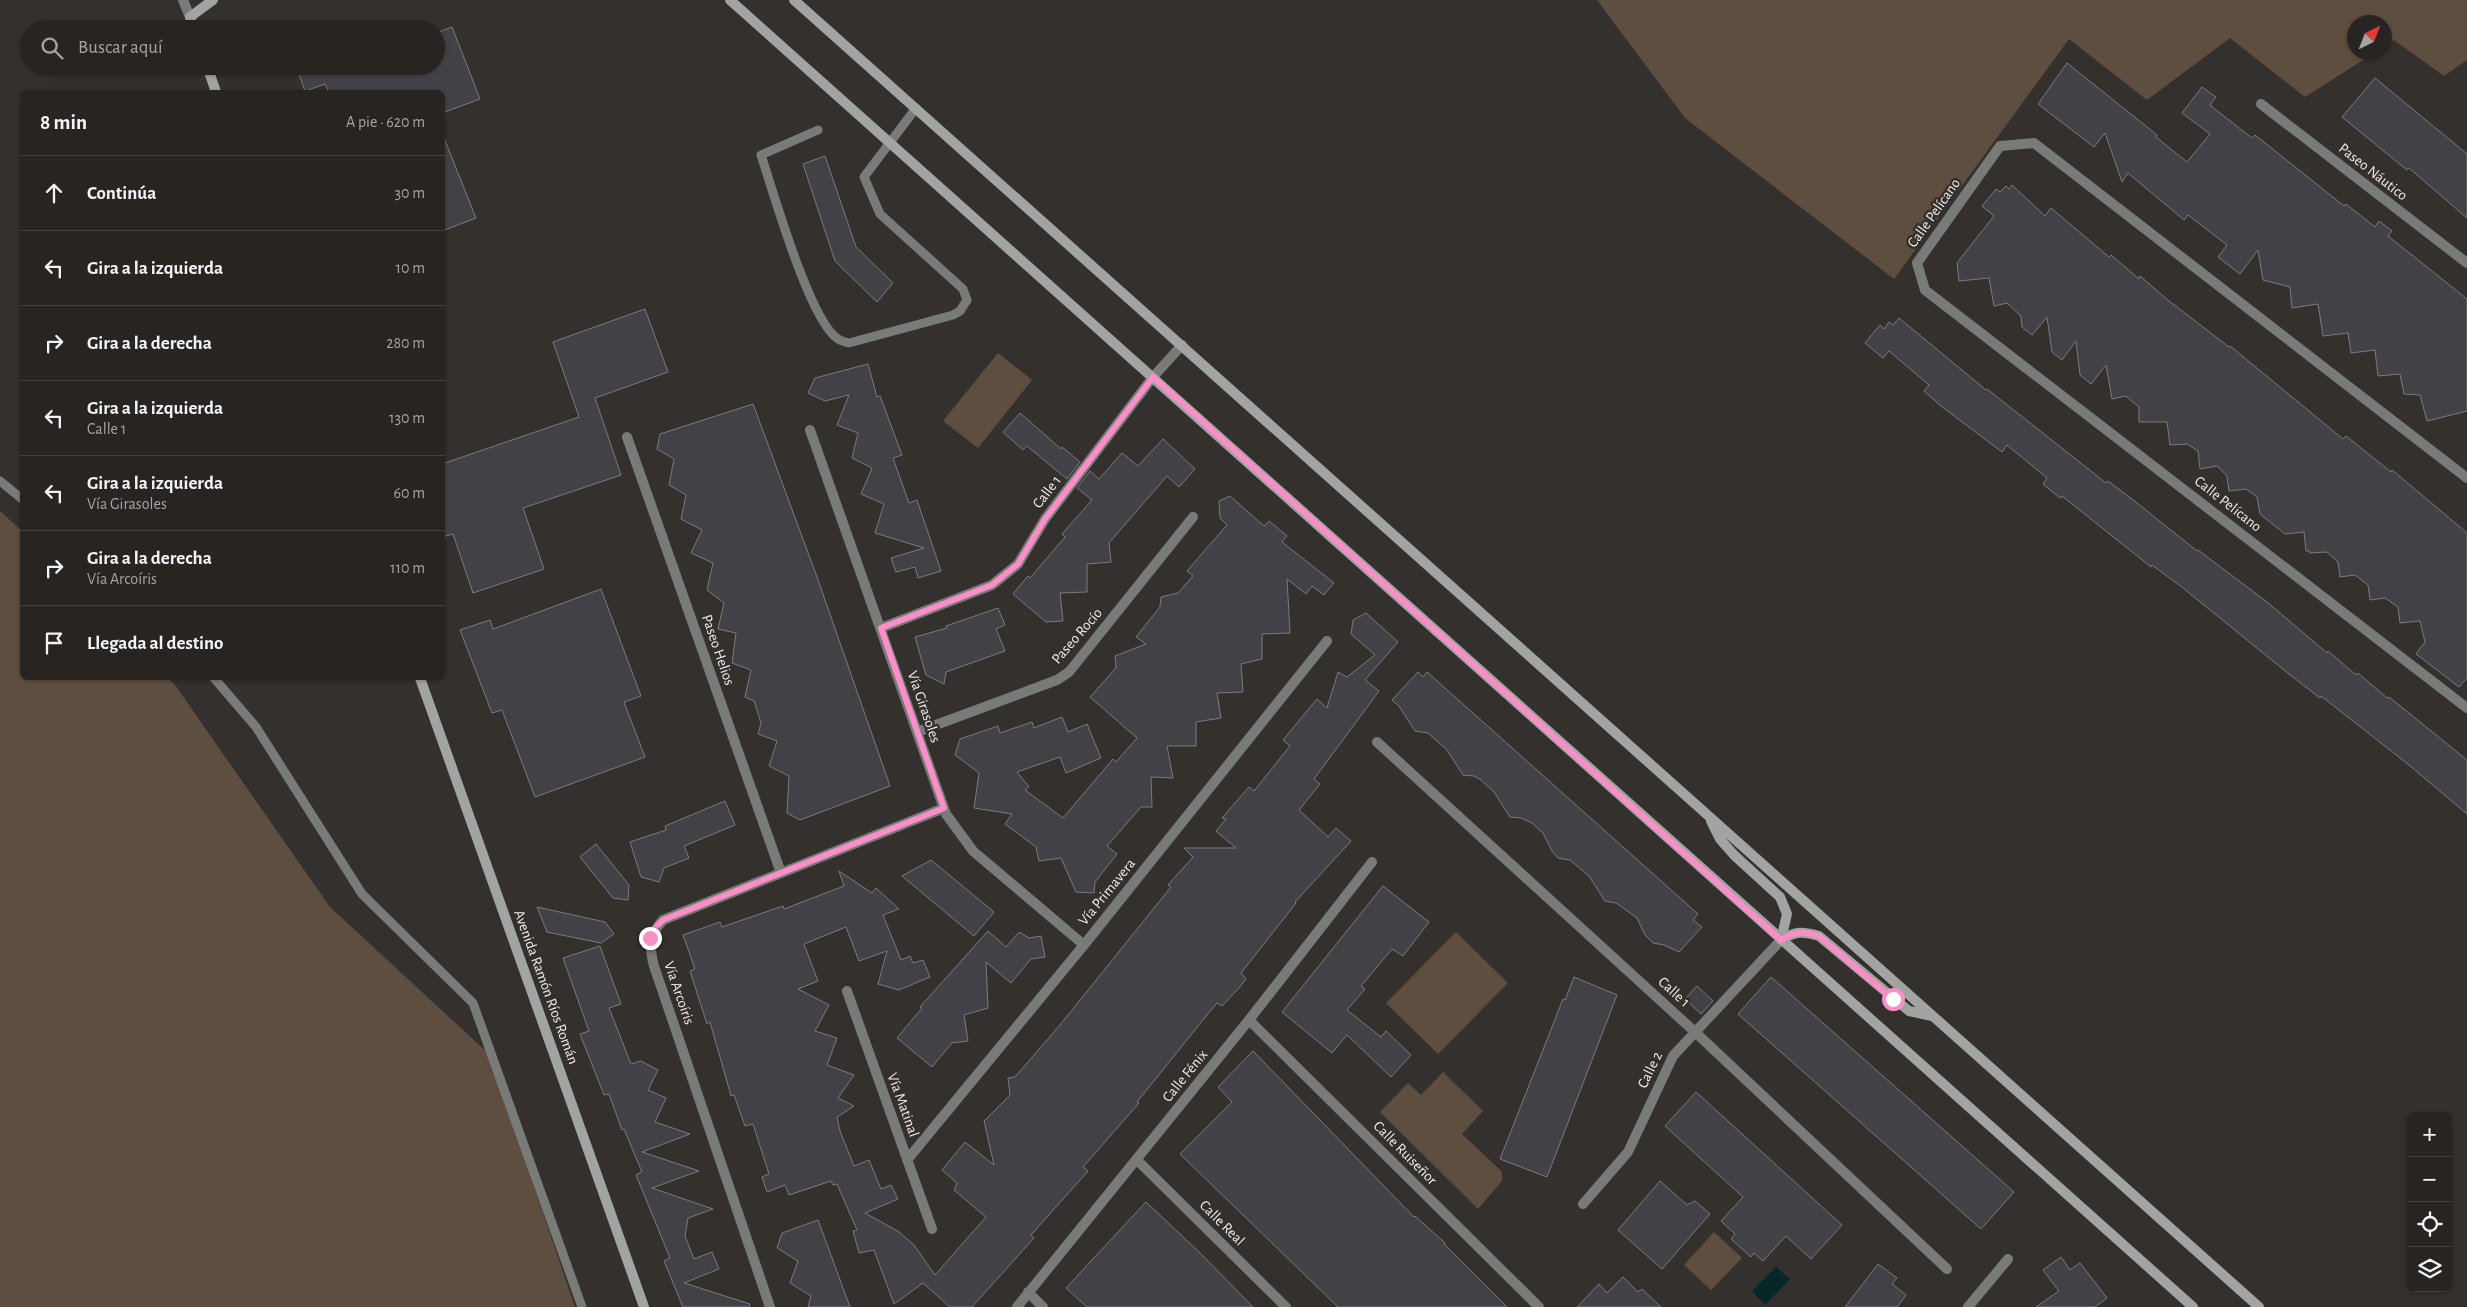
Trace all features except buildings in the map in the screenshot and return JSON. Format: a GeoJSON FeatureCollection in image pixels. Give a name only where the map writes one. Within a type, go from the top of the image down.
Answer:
{"type":"FeatureCollection","features":[{"type":"Feature","properties":{"kind":"street"},"geometry":{"type":"LineString","coordinates":[[184,0],[191,20]]}},
{"type":"Feature","properties":{"kind":"street"},"geometry":{"type":"LineString","coordinates":[[190,17],[213,0]]}},
{"type":"Feature","properties":{"kind":"street"},"geometry":{"type":"LineString","coordinates":[[730,0],[2193,1307]]}},
{"type":"Feature","properties":{"kind":"street"},"geometry":{"type":"LineString","coordinates":[[794,0],[2259,1307]]}},
{"type":"Feature","properties":{"kind":"street"},"geometry":{"type":"LineString","coordinates":[[210,75],[215,90]]}},
{"type":"Feature","properties":{"kind":"street","name":"Paseo Náutico"},"geometry":{"type":"LineString","coordinates":[[2261,104],[2467,263]]}},
{"type":"Feature","properties":{"kind":"street","name":"Calle Pelícano"},"geometry":{"type":"LineString","coordinates":[[2467,478],[2034,143],[2000,146],[1917,263],[1925,290],[2467,708]]}},
{"type":"Feature","properties":{"kind":"street","name":"Calle 1"},"geometry":{"type":"LineString","coordinates":[[881,628],[992,585],[1018,564],[1045,519],[1153,377],[1182,346]]}},
{"type":"Feature","properties":{"kind":"street","name":"Vía Girasoles"},"geometry":{"type":"LineString","coordinates":[[810,430],[944,808],[960,836],[973,851],[1084,945]]}},
{"type":"Feature","properties":{"kind":"street","name":"Paseo Helios"},"geometry":{"type":"LineString","coordinates":[[627,437],[780,873]]}},
{"type":"Feature","properties":{"kind":"street","name":"Paseo Rocío"},"geometry":{"type":"LineString","coordinates":[[917,732],[1057,680],[1069,672],[1193,516]]}},
{"type":"Feature","properties":{"kind":"street","name":"Vía Primavera"},"geometry":{"type":"LineString","coordinates":[[907,1160],[1084,945],[1327,641]]}},
{"type":"Feature","properties":{"kind":"street","name":"Avenida Ramón Ríos Román"},"geometry":{"type":"LineString","coordinates":[[421,680],[644,1307]]}},
{"type":"Feature","properties":{"kind":"street","name":"Calle 1"},"geometry":{"type":"LineString","coordinates":[[1378,742],[1696,1032],[1947,1269]]}},
{"type":"Feature","properties":{"kind":"street","name":"Vía Arcoíris"},"geometry":{"type":"LineString","coordinates":[[770,1307],[650,950],[650,938],[655,928],[663,920],[944,808]]}},
{"type":"Feature","properties":{"kind":"street"},"geometry":{"type":"LineString","coordinates":[[1708,815],[1720,839],[1734,855],[1780,898],[1787,914],[1781,940]]}},
{"type":"Feature","properties":{"kind":"street","name":"Calle Fénix"},"geometry":{"type":"LineString","coordinates":[[1018,1307],[1028,1292],[1249,1020],[1372,862]]}},
{"type":"Feature","properties":{"kind":"street"},"geometry":{"type":"LineString","coordinates":[[1781,940],[1793,932],[1804,932],[1819,936],[1909,1011],[1933,1016]]}},
{"type":"Feature","properties":{"kind":"street","name":"Calle 2"},"geometry":{"type":"LineString","coordinates":[[1583,1204],[1628,1152],[1673,1056],[1781,940]]}},
{"type":"Feature","properties":{"kind":"street","name":"Vía Matinal"},"geometry":{"type":"LineString","coordinates":[[847,991],[932,1230]]}},
{"type":"Feature","properties":{"kind":"street","name":"Calle Ruiseñor"},"geometry":{"type":"LineString","coordinates":[[1249,1020],[1539,1307]]}},
{"type":"Feature","properties":{"kind":"street","name":"Calle Real"},"geometry":{"type":"LineString","coordinates":[[1137,1160],[1286,1307]]}},
{"type":"Feature","properties":{"kind":"street"},"geometry":{"type":"LineString","coordinates":[[1968,1307],[2008,1259]]}},
{"type":"Feature","properties":{"kind":"street"},"geometry":{"type":"LineString","coordinates":[[1028,1292],[1043,1307]]}},
{"type":"Feature","properties":{"kind":"lane"},"geometry":{"type":"LineString","coordinates":[[818,130],[761,155],[808,292],[821,318],[837,339],[849,343],[953,315],[960,311],[967,300],[963,290],[880,214],[864,177],[916,108]]}},
{"type":"Feature","properties":{"kind":"lane"},"geometry":{"type":"LineString","coordinates":[[0,481],[20,497]]}},
{"type":"Feature","properties":{"kind":"lane"},"geometry":{"type":"LineString","coordinates":[[216,680],[256,727],[362,894],[473,1003],[582,1307]]}},
{"type":"Feature","properties":{"kind":"shaded area"},"geometry":{"type":"Polygon","coordinates":[[[1597,0],[2467,0],[2467,60],[2444,76],[2394,40],[2392,41],[2392,15],[2347,15],[2347,60],[2363,60],[2305,97],[2230,38],[2147,100],[2069,39],[1894,279],[1685,118],[1597,0]]]}},
{"type":"Feature","properties":{"kind":"shaded area"},"geometry":{"type":"Polygon","coordinates":[[[998,353],[1032,380],[978,448],[943,421],[998,353]]]}},
{"type":"Feature","properties":{"kind":"shaded area"},"geometry":{"type":"Polygon","coordinates":[[[0,511],[20,529],[20,680],[169,680],[175,685],[330,907],[489,1054],[575,1307],[0,1307],[0,511]]]}},
{"type":"Feature","properties":{"kind":"shaded area"},"geometry":{"type":"Polygon","coordinates":[[[1456,932],[1508,983],[1438,1054],[1386,1003],[1456,932]]]}},
{"type":"Feature","properties":{"kind":"shaded area"},"geometry":{"type":"Polygon","coordinates":[[[1443,1072],[1483,1111],[1462,1134],[1502,1172],[1502,1181],[1478,1209],[1380,1112],[1408,1083],[1421,1095],[1443,1072]]]}},
{"type":"Feature","properties":{"kind":"shaded area"},"geometry":{"type":"Polygon","coordinates":[[[1714,1232],[1742,1258],[1711,1290],[1684,1265],[1714,1232]]]}},
{"type":"Feature","properties":{"kind":"water"},"geometry":{"type":"Polygon","coordinates":[[[1776,1267],[1790,1279],[1765,1305],[1752,1291],[1776,1267]]]}},
{"type":"Feature","properties":{"kind":"route"},"geometry":{"type":"LineString","coordinates":[[650,938],[655,928],[663,920],[944,808],[881,628],[992,585],[1018,564],[1045,519],[1153,377],[1781,940],[1793,932],[1804,932],[1819,936],[1893,999]]}}]}
